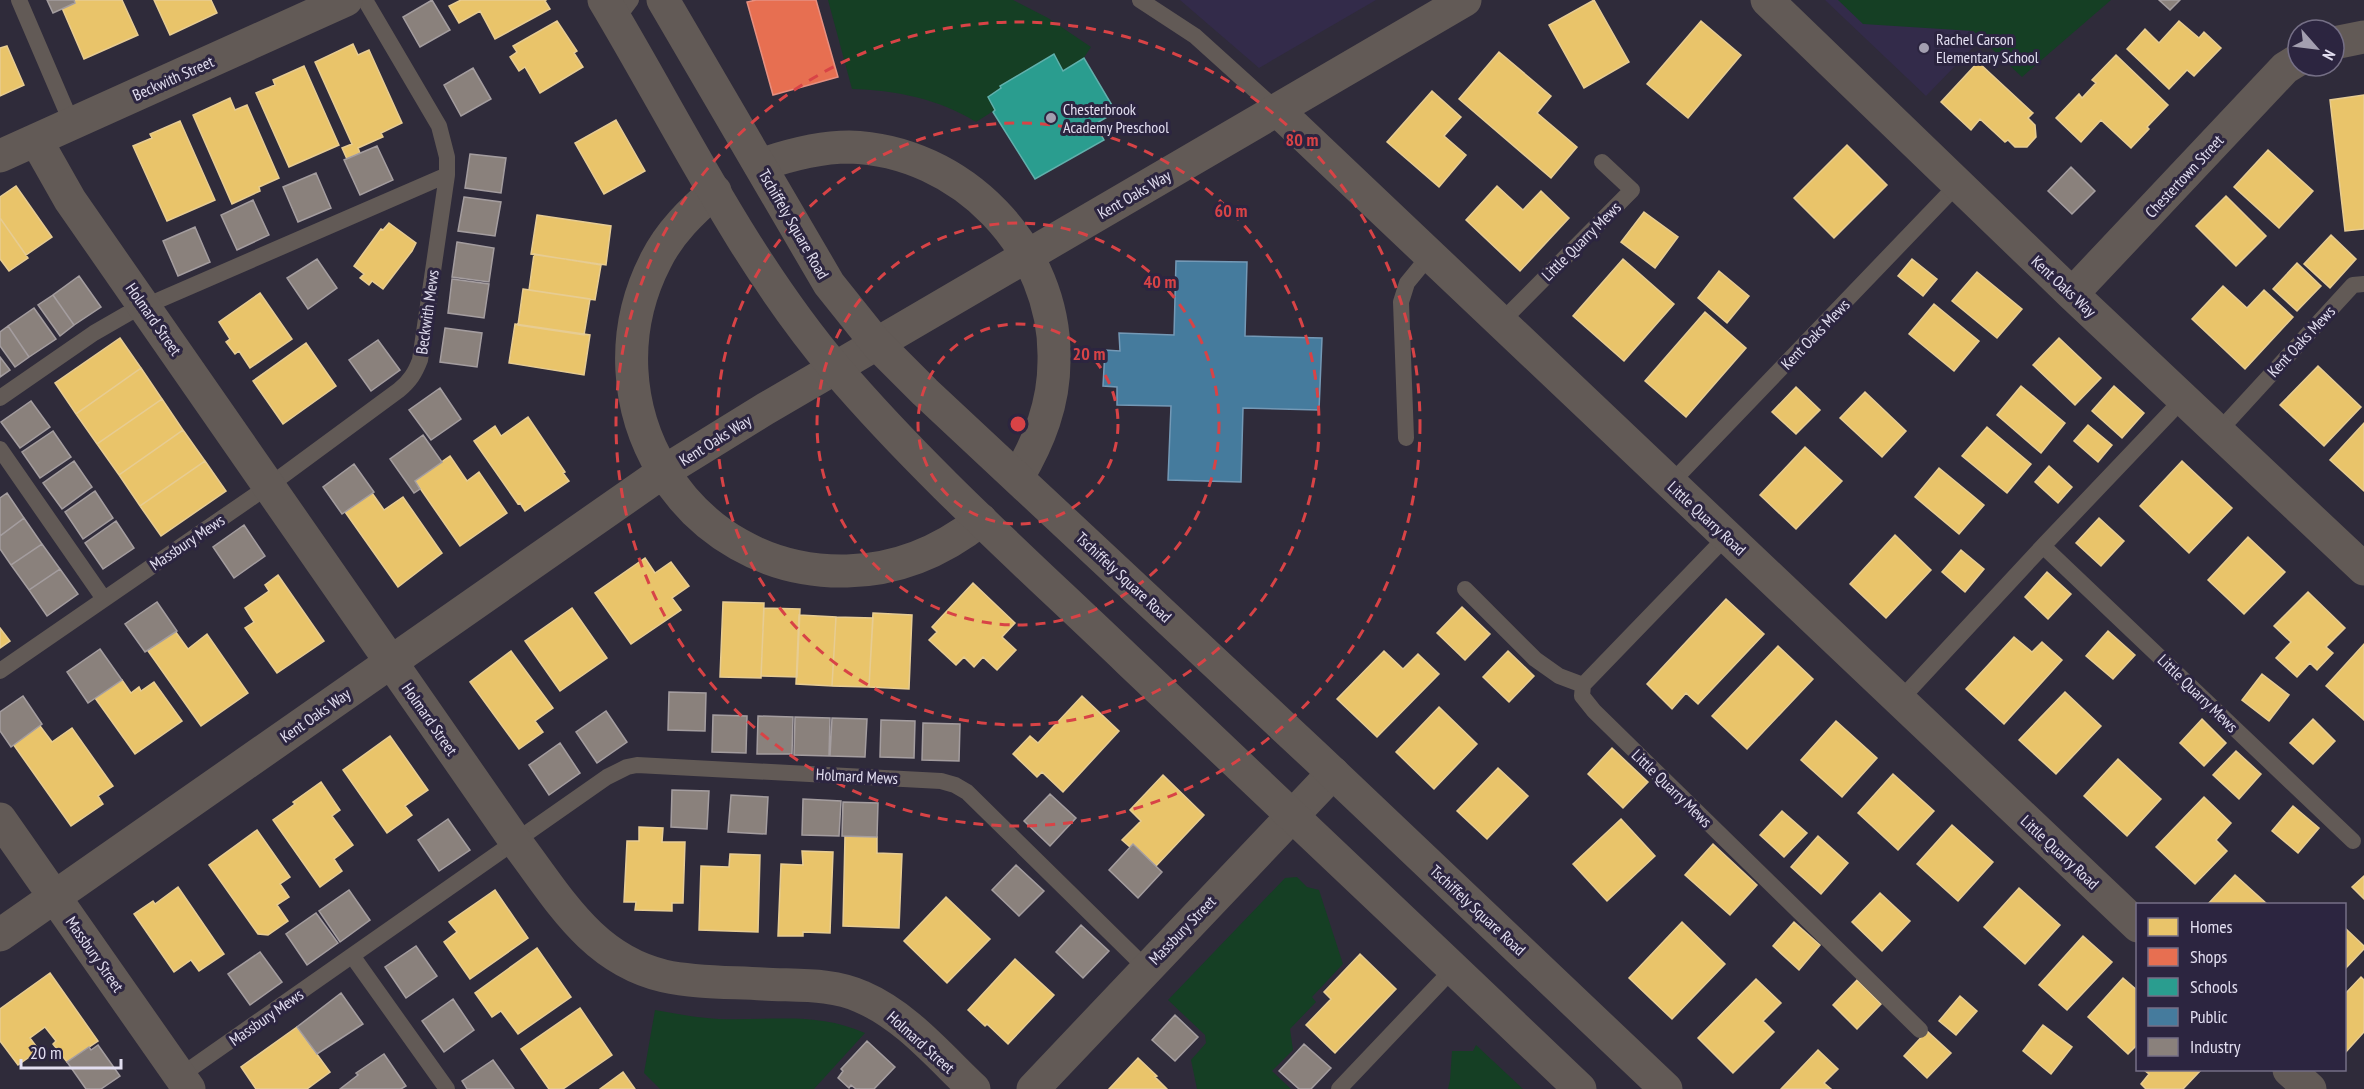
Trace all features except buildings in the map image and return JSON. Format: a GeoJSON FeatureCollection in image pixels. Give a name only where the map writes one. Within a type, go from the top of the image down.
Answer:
{"type":"FeatureCollection","features":[{"type":"Feature","properties":{"kind":"street","name":"Beckwith Street"},"geometry":{"type":"LineString","coordinates":[[0,156],[346,0]]}},
{"type":"Feature","properties":{"kind":"street","name":"Tschiffely Square Road"},"geometry":{"type":"LineString","coordinates":[[663,0],[829,284],[877,344],[925,392],[1333,773],[1666,1089]]}},
{"type":"Feature","properties":{"kind":"street","name":"Kent Oaks Way"},"geometry":{"type":"LineString","coordinates":[[0,935],[663,472],[835,368],[1465,0]]}},
{"type":"Feature","properties":{"kind":"street","name":"Kent Oaks Way"},"geometry":{"type":"LineString","coordinates":[[1767,0],[2072,294],[2364,569]]}},
{"type":"Feature","properties":{"kind":"street"},"geometry":{"type":"LineString","coordinates":[[617,7],[715,191],[786,305],[835,368],[877,415],[981,520],[1580,1089]]}},
{"type":"Feature","properties":{"kind":"street"},"geometry":{"type":"LineString","coordinates":[[2346,41],[2364,37]]}},
{"type":"Feature","properties":{"kind":"street","name":"Chestertown Street"},"geometry":{"type":"LineString","coordinates":[[2072,294],[2286,68]]}},
{"type":"Feature","properties":{"kind":"street","name":"Little Quarry Road"},"geometry":{"type":"LineString","coordinates":[[1277,110],[2136,924]]}},
{"type":"Feature","properties":{"kind":"street","name":"Holmard Street"},"geometry":{"type":"LineString","coordinates":[[36,140],[70,200],[516,842],[585,932],[612,954],[644,970],[665,976],[696,980],[820,986],[861,996],[882,1007],[904,1023],[974,1089]]}},
{"type":"Feature","properties":{"kind":"street"},"geometry":{"type":"LineString","coordinates":[[760,165],[790,154],[820,149],[849,147],[879,150],[908,157],[953,178],[985,202],[1005,223],[1027,256],[1043,291],[1049,314],[1054,361],[1053,384],[1045,419],[1032,452],[1018,477]]}},
{"type":"Feature","properties":{"kind":"street"},"geometry":{"type":"LineString","coordinates":[[715,191],[692,210],[672,233],[656,259],[635,316],[631,347],[636,407],[645,436],[663,472],[687,504],[711,526],[738,545],[767,558],[798,567],[831,571],[863,570],[895,565],[926,554],[955,539],[981,520]]}},
{"type":"Feature","properties":{"kind":"street","name":"Massbury Street"},"geometry":{"type":"LineString","coordinates":[[1033,1089],[1333,773]]}},
{"type":"Feature","properties":{"kind":"street","name":"Massbury Street"},"geometry":{"type":"LineString","coordinates":[[0,819],[184,1083]]}},
{"type":"Feature","properties":{"kind":"street"},"geometry":{"type":"LineString","coordinates":[[2290,1071],[2310,1089]]}},
{"type":"Feature","properties":{"kind":"lane"},"geometry":{"type":"LineString","coordinates":[[19,0],[72,124]]}},
{"type":"Feature","properties":{"kind":"lane","name":"Beckwith Mews"},"geometry":{"type":"LineString","coordinates":[[270,485],[399,390],[416,372],[420,360],[447,175],[447,158],[439,126],[365,0]]}},
{"type":"Feature","properties":{"kind":"lane"},"geometry":{"type":"LineString","coordinates":[[1140,0],[1195,36],[1277,110]]}},
{"type":"Feature","properties":{"kind":"lane","name":"Little Quarry Mews"},"geometry":{"type":"LineString","coordinates":[[1501,322],[1632,190],[1602,162]]}},
{"type":"Feature","properties":{"kind":"lane"},"geometry":{"type":"LineString","coordinates":[[0,398],[94,333],[145,306],[447,175]]}},
{"type":"Feature","properties":{"kind":"lane","name":"Kent Oaks Mews"},"geometry":{"type":"LineString","coordinates":[[1671,483],[1958,184]]}},
{"type":"Feature","properties":{"kind":"lane"},"geometry":{"type":"LineString","coordinates":[[1406,438],[1401,302],[1407,283],[1430,255]]}},
{"type":"Feature","properties":{"kind":"lane","name":"Kent Oaks Mews"},"geometry":{"type":"LineString","coordinates":[[2218,432],[2354,285],[2364,284]]}},
{"type":"Feature","properties":{"kind":"lane"},"geometry":{"type":"LineString","coordinates":[[1900,700],[2183,399]]}},
{"type":"Feature","properties":{"kind":"lane"},"geometry":{"type":"LineString","coordinates":[[0,449],[104,599]]}},
{"type":"Feature","properties":{"kind":"lane","name":"Massbury Mews"},"geometry":{"type":"LineString","coordinates":[[0,671],[270,485]]}},
{"type":"Feature","properties":{"kind":"lane"},"geometry":{"type":"LineString","coordinates":[[1465,589],[1535,659],[1559,676],[1584,685],[1727,536]]}},
{"type":"Feature","properties":{"kind":"lane","name":"Little Quarry Mews"},"geometry":{"type":"LineString","coordinates":[[2043,546],[2353,841]]}},
{"type":"Feature","properties":{"kind":"lane","name":"Little Quarry Mews"},"geometry":{"type":"LineString","coordinates":[[1584,685],[1582,696],[1594,711],[1920,1030]]}},
{"type":"Feature","properties":{"kind":"lane","name":"Holmard Mews"},"geometry":{"type":"LineString","coordinates":[[516,842],[607,777],[627,767],[637,765],[949,782],[967,792],[1146,968]]}},
{"type":"Feature","properties":{"kind":"lane","name":"Massbury Mews"},"geometry":{"type":"LineString","coordinates":[[184,1083],[353,957],[516,842]]}},
{"type":"Feature","properties":{"kind":"lane"},"geometry":{"type":"LineString","coordinates":[[353,957],[447,1089]]}},
{"type":"Feature","properties":{"kind":"lane"},"geometry":{"type":"LineString","coordinates":[[1339,1089],[1453,969]]}},
{"type":"Feature","properties":{"kind":"shaded area"},"geometry":{"type":"Polygon","coordinates":[[[1180,0],[1376,0],[1259,68],[1180,0]]]}},
{"type":"Feature","properties":{"kind":"shaded area","name":"Rachel Carson Elementary School"},"geometry":{"type":"Polygon","coordinates":[[[1825,0],[2019,0],[1926,96],[1825,0]]]}},
{"type":"Feature","properties":{"kind":"green space"},"geometry":{"type":"Polygon","coordinates":[[[828,0],[1013,0],[1048,18],[1091,47],[1083,59],[1063,71],[1054,55],[1000,86],[1001,88],[988,97],[995,110],[976,122],[947,107],[916,97],[884,91],[852,89],[828,0]]]}},
{"type":"Feature","properties":{"kind":"green space"},"geometry":{"type":"Polygon","coordinates":[[[1838,0],[2111,0],[2022,77],[1973,31],[1863,24],[1838,0]]]}},
{"type":"Feature","properties":{"kind":"green space"},"geometry":{"type":"Polygon","coordinates":[[[1297,877],[1307,887],[1319,890],[1343,964],[1312,997],[1316,1002],[1290,1029],[1293,1050],[1272,1071],[1291,1089],[1197,1089],[1191,1060],[1206,1043],[1205,1035],[1168,1000],[1285,878],[1297,877]]]}},
{"type":"Feature","properties":{"kind":"green space"},"geometry":{"type":"Polygon","coordinates":[[[655,1010],[719,1019],[811,1019],[847,1026],[865,1033],[814,1089],[660,1089],[644,1073],[655,1010]]]}},
{"type":"Feature","properties":{"kind":"green space"},"geometry":{"type":"Polygon","coordinates":[[[1476,1045],[1523,1089],[1448,1089],[1452,1051],[1473,1051],[1476,1045]]]}},
{"type":"Feature","properties":{"kind":"place","name":"Rachel Carson Elementary School"},"geometry":{"type":"Point","coordinates":[1924,48]}},
{"type":"Feature","properties":{"kind":"place","name":"Chesterbrook Academy Preschool"},"geometry":{"type":"Point","coordinates":[1051,118]}}]}
